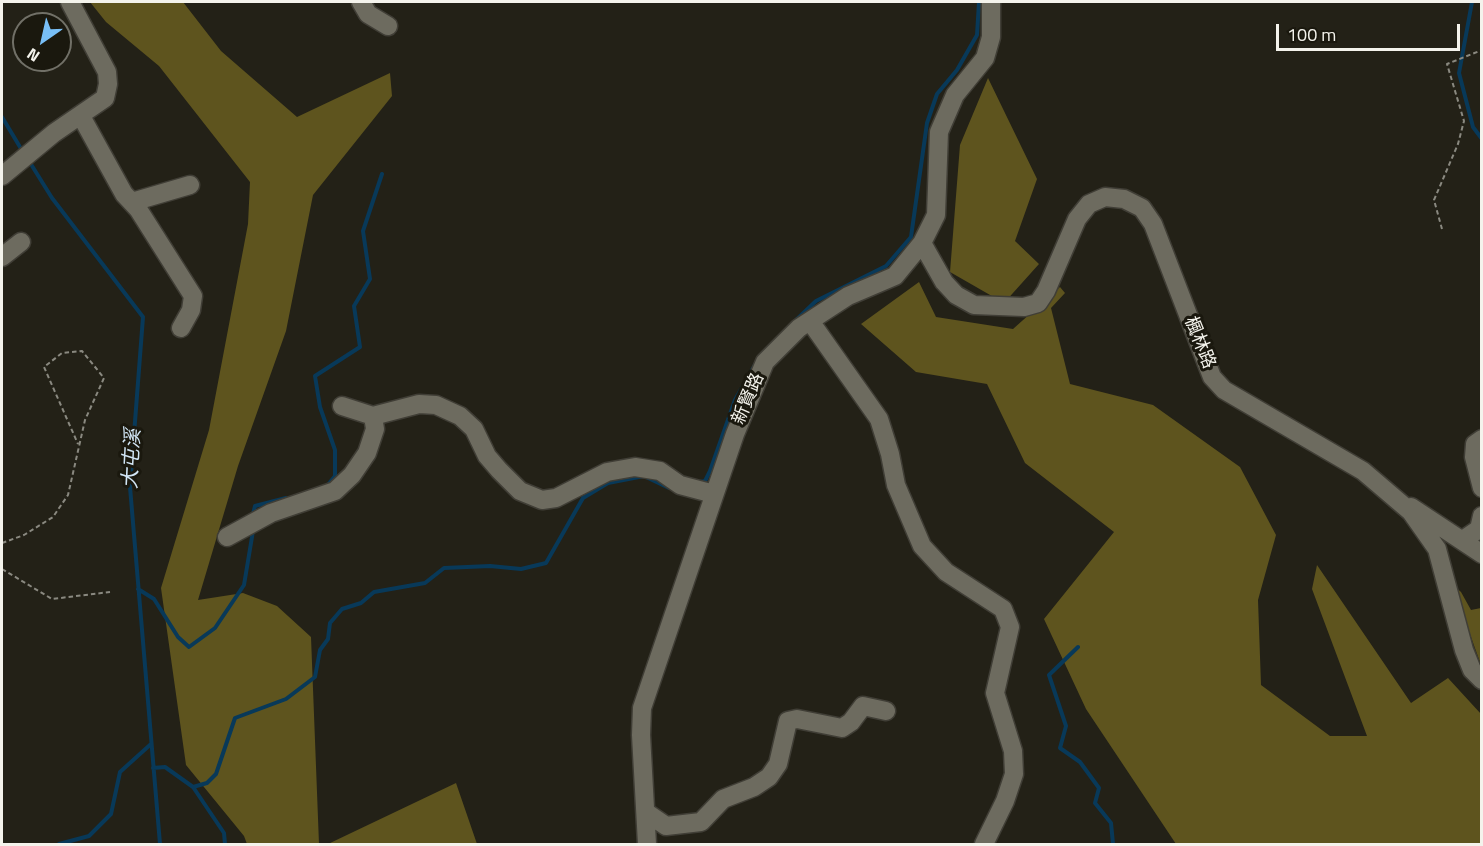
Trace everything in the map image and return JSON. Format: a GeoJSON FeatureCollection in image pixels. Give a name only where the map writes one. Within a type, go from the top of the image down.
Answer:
{"type":"FeatureCollection","features":[{"type":"Feature","properties":{"kind":"street"},"geometry":{"type":"LineString","coordinates":[[8,172],[54,133],[105,98],[108,84],[100,56],[70,2]]}},
{"type":"Feature","properties":{"kind":"street"},"geometry":{"type":"LineString","coordinates":[[361,2],[368,14],[388,26]]}},
{"type":"Feature","properties":{"kind":"street","name":"新賢路"},"geometry":{"type":"LineString","coordinates":[[647,844],[641,735],[642,708],[735,434],[765,362],[799,328],[848,296],[895,276],[922,243],[936,215],[939,132],[955,94],[985,58],[991,36],[991,2]]}},
{"type":"Feature","properties":{"kind":"street"},"geometry":{"type":"LineString","coordinates":[[81,116],[124,194],[132,202],[193,296],[191,309],[181,328]]}},
{"type":"Feature","properties":{"kind":"street"},"geometry":{"type":"LineString","coordinates":[[132,202],[190,185]]}},
{"type":"Feature","properties":{"kind":"street","name":"楓林路"},"geometry":{"type":"LineString","coordinates":[[922,243],[944,282],[956,295],[974,305],[1024,307],[1038,303],[1046,291],[1077,219],[1089,204],[1105,197],[1124,199],[1142,208],[1153,224],[1212,377],[1224,390],[1363,471],[1411,512],[1437,549],[1464,650],[1472,670],[1482,680]]}},
{"type":"Feature","properties":{"kind":"street"},"geometry":{"type":"LineString","coordinates":[[2,256],[21,242]]}},
{"type":"Feature","properties":{"kind":"street"},"geometry":{"type":"LineString","coordinates":[[810,321],[879,419],[890,454],[896,485],[922,546],[946,572],[1003,609],[1010,627],[995,693],[1014,751],[1014,774],[1005,801],[984,844]]}},
{"type":"Feature","properties":{"kind":"street"},"geometry":{"type":"LineString","coordinates":[[342,406],[373,416],[419,405],[436,405],[460,416],[474,429],[487,456],[499,470],[520,490],[542,500],[556,498],[607,472],[636,467],[660,471],[680,485],[714,495]]}},
{"type":"Feature","properties":{"kind":"street"},"geometry":{"type":"LineString","coordinates":[[227,537],[271,513],[335,491],[352,475],[367,453],[375,429],[373,416]]}},
{"type":"Feature","properties":{"kind":"street"},"geometry":{"type":"LineString","coordinates":[[1482,439],[1475,444],[1474,457],[1482,488]]}},
{"type":"Feature","properties":{"kind":"street"},"geometry":{"type":"LineString","coordinates":[[1392,495],[1482,554]]}},
{"type":"Feature","properties":{"kind":"street"},"geometry":{"type":"LineString","coordinates":[[1463,540],[1479,528],[1482,516]]}},
{"type":"Feature","properties":{"kind":"street"},"geometry":{"type":"LineString","coordinates":[[647,813],[666,826],[701,822],[723,799],[754,787],[768,777],[777,764],[788,721],[797,719],[842,728],[851,722],[863,706],[886,711]]}},
{"type":"Feature","properties":{"kind":"path"},"geometry":{"type":"LineString","coordinates":[[1442,229],[1434,200],[1458,144],[1464,121],[1447,64],[1482,50]]}},
{"type":"Feature","properties":{"kind":"path"},"geometry":{"type":"LineString","coordinates":[[2,543],[24,535],[53,517],[68,495],[85,420],[104,378],[82,351],[63,353],[44,367],[78,444]]}},
{"type":"Feature","properties":{"kind":"path"},"geometry":{"type":"LineString","coordinates":[[2,569],[52,598],[110,592]]}},
{"type":"Feature","properties":{"kind":"shaded area"},"geometry":{"type":"Polygon","coordinates":[[[90,2],[183,2],[221,51],[297,117],[390,73],[392,96],[313,195],[286,331],[238,466],[198,600],[243,593],[277,606],[311,637],[319,844],[247,844],[244,836],[186,765],[161,588],[209,430],[248,224],[250,182],[159,66],[106,22],[90,2]]]}},
{"type":"Feature","properties":{"kind":"shaded area"},"geometry":{"type":"Polygon","coordinates":[[[988,78],[1037,179],[1015,241],[1039,264],[1004,303],[950,272],[960,145],[988,78]]]}},
{"type":"Feature","properties":{"kind":"shaded area"},"geometry":{"type":"Polygon","coordinates":[[[919,282],[936,317],[1013,329],[1060,287],[1065,293],[1051,308],[1070,384],[1153,405],[1240,467],[1276,535],[1258,600],[1261,685],[1330,736],[1367,736],[1312,589],[1317,565],[1411,703],[1448,678],[1481,714],[1481,844],[1176,844],[1086,709],[1044,619],[1114,532],[1025,463],[987,384],[916,372],[861,324],[919,282]]]}},
{"type":"Feature","properties":{"kind":"shaded area"},"geometry":{"type":"Polygon","coordinates":[[[1452,584],[1461,592],[1471,610],[1481,608],[1481,665],[1452,584]]]}},
{"type":"Feature","properties":{"kind":"shaded area"},"geometry":{"type":"Polygon","coordinates":[[[456,783],[477,844],[328,844],[456,783]]]}},
{"type":"Feature","properties":{"kind":"waterway"},"geometry":{"type":"LineString","coordinates":[[796,320],[816,301],[886,266],[911,237],[927,123],[937,94],[957,70],[977,35],[979,2]]}},
{"type":"Feature","properties":{"kind":"waterway"},"geometry":{"type":"LineString","coordinates":[[1472,2],[1459,73],[1473,127],[1482,139]]}},
{"type":"Feature","properties":{"kind":"waterway","name":"大屯溪"},"geometry":{"type":"LineString","coordinates":[[2,117],[23,152]]}},
{"type":"Feature","properties":{"kind":"waterway","name":"大屯溪"},"geometry":{"type":"LineString","coordinates":[[29,161],[52,198],[143,317],[130,487],[160,844]]}},
{"type":"Feature","properties":{"kind":"waterway"},"geometry":{"type":"LineString","coordinates":[[327,486],[335,476],[335,450],[320,407],[315,376],[360,347],[354,306],[370,279],[363,231],[382,174]]}},
{"type":"Feature","properties":{"kind":"waterway"},"geometry":{"type":"LineString","coordinates":[[700,482],[705,481],[710,471],[735,400],[756,363]]}},
{"type":"Feature","properties":{"kind":"waterway"},"geometry":{"type":"LineString","coordinates":[[153,768],[165,767],[193,787],[207,783],[216,774],[235,718],[286,699],[315,677],[320,650],[328,639],[330,623],[342,609],[361,603],[374,592],[425,583],[444,568],[490,566],[521,569],[546,563],[583,498],[608,483],[644,476],[669,488]]}},
{"type":"Feature","properties":{"kind":"waterway"},"geometry":{"type":"LineString","coordinates":[[253,514],[255,506],[286,498]]}},
{"type":"Feature","properties":{"kind":"waterway"},"geometry":{"type":"LineString","coordinates":[[138,589],[154,599],[178,637],[189,647],[215,628],[244,585],[253,531]]}},
{"type":"Feature","properties":{"kind":"waterway"},"geometry":{"type":"LineString","coordinates":[[1078,647],[1049,675],[1066,726],[1060,748],[1080,762],[1099,788],[1095,803],[1111,823],[1113,844]]}},
{"type":"Feature","properties":{"kind":"waterway"},"geometry":{"type":"LineString","coordinates":[[59,844],[89,836],[111,814],[120,772],[151,744]]}},
{"type":"Feature","properties":{"kind":"waterway"},"geometry":{"type":"LineString","coordinates":[[193,787],[224,833],[225,844]]}}]}
